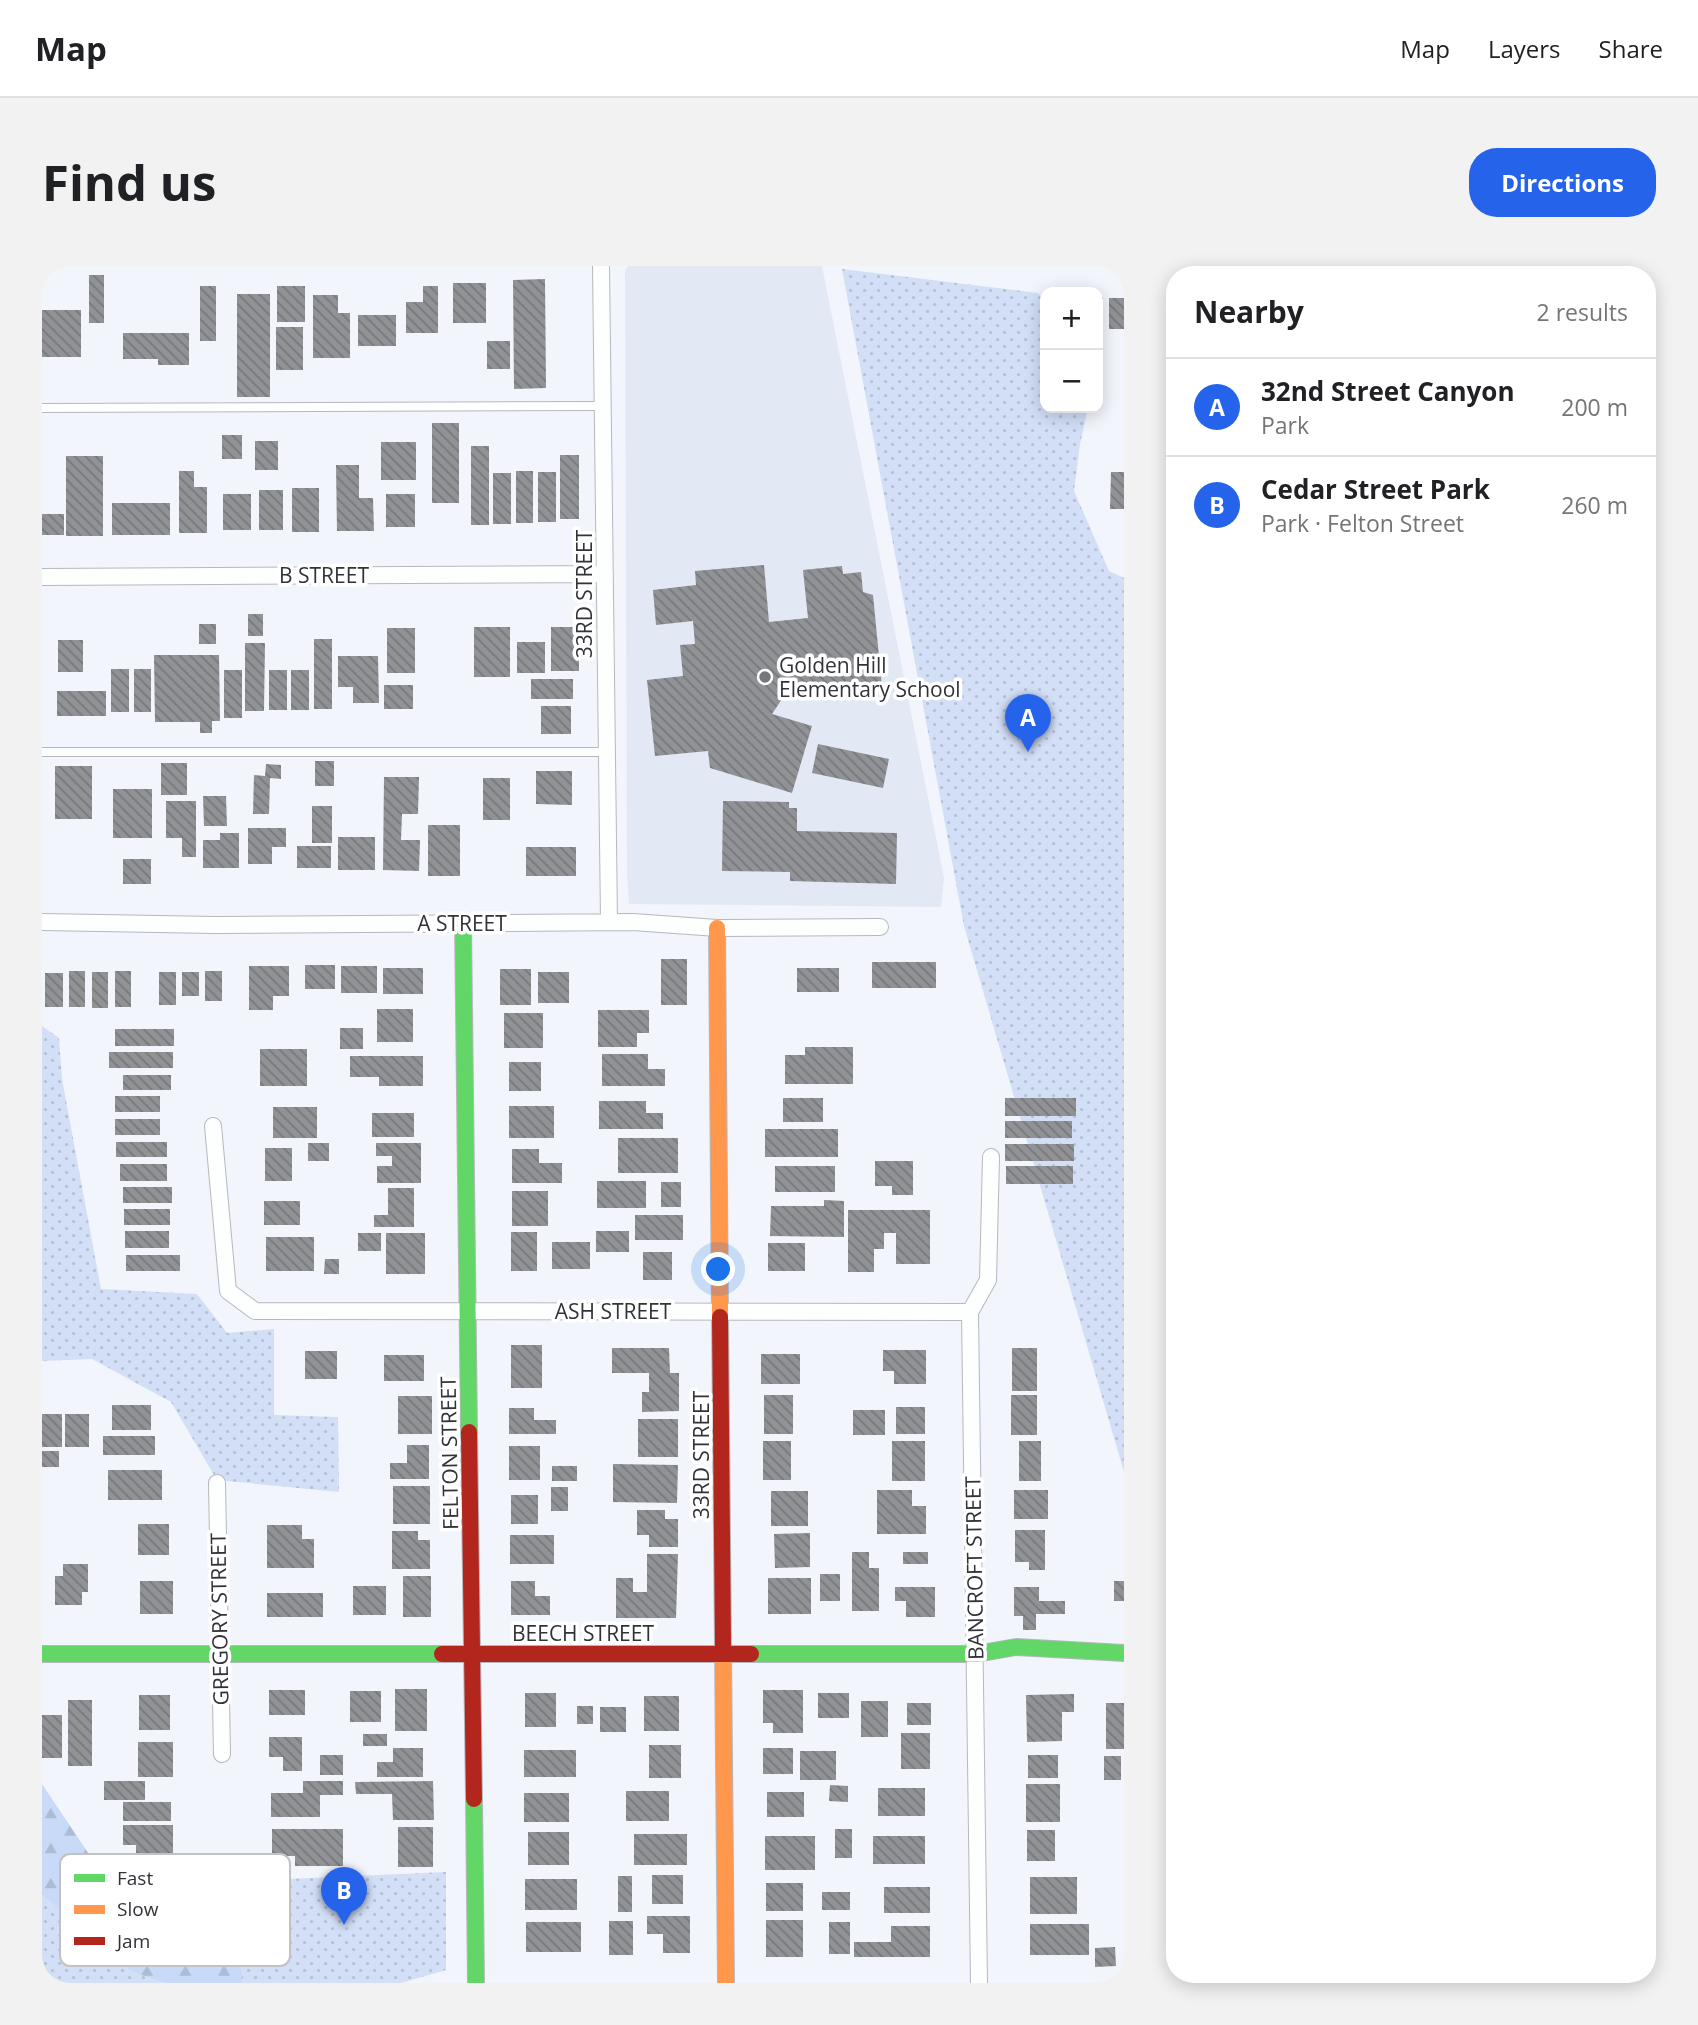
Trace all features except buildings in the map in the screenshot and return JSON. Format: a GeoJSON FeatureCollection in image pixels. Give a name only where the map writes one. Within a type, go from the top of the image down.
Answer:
{"type":"FeatureCollection","features":[{"type":"Feature","properties":{"kind":"street","name":"33RD STREET"},"geometry":{"type":"LineString","coordinates":[[601,266],[609,922]]}},
{"type":"Feature","properties":{"kind":"street","name":"B STREET"},"geometry":{"type":"LineString","coordinates":[[42,578],[605,574]]}},
{"type":"Feature","properties":{"kind":"street","name":"A STREET"},"geometry":{"type":"LineString","coordinates":[[43,923],[609,922],[717,928],[880,927]]}},
{"type":"Feature","properties":{"kind":"street","name":"FELTON STREET"},"geometry":{"type":"LineString","coordinates":[[463,923],[476,1983]]}},
{"type":"Feature","properties":{"kind":"street","name":"33RD STREET"},"geometry":{"type":"LineString","coordinates":[[717,928],[726,1983]]}},
{"type":"Feature","properties":{"kind":"street","name":"ASH STREET"},"geometry":{"type":"LineString","coordinates":[[213,1126],[228,1291],[255,1311],[970,1312]]}},
{"type":"Feature","properties":{"kind":"street"},"geometry":{"type":"LineString","coordinates":[[970,1312],[988,1280],[991,1157]]}},
{"type":"Feature","properties":{"kind":"street","name":"BANCROFT STREET"},"geometry":{"type":"LineString","coordinates":[[970,1312],[979,1983]]}},
{"type":"Feature","properties":{"kind":"street","name":"GREGORY STREET"},"geometry":{"type":"LineString","coordinates":[[217,1483],[222,1754]]}},
{"type":"Feature","properties":{"kind":"street","name":"BEECH STREET"},"geometry":{"type":"LineString","coordinates":[[42,1654],[976,1654],[1016,1647],[1124,1653]]}},
{"type":"Feature","properties":{"kind":"lane"},"geometry":{"type":"LineString","coordinates":[[42,408],[603,406]]}},
{"type":"Feature","properties":{"kind":"lane"},"geometry":{"type":"LineString","coordinates":[[42,752],[607,752]]}},
{"type":"Feature","properties":{"kind":"shaded area","name":"Golden Hill Elementary School"},"geometry":{"type":"Polygon","coordinates":[[[628,266],[822,266],[944,878],[941,907],[629,904],[625,271],[628,266]]]}},
{"type":"Feature","properties":{"kind":"shaded area"},"geometry":{"type":"Polygon","coordinates":[[[842,269],[1038,293],[1040,413],[1087,413],[1074,491],[1109,571],[1124,578],[1124,1472],[964,926],[842,269]]]}},
{"type":"Feature","properties":{"kind":"shaded area"},"geometry":{"type":"Polygon","coordinates":[[[42,1026],[59,1038],[62,1079],[101,1289],[197,1294],[227,1333],[274,1329],[274,1415],[338,1417],[339,1492],[217,1480],[171,1402],[92,1359],[42,1361],[42,1026]]]}},
{"type":"Feature","properties":{"kind":"shaded area"},"geometry":{"type":"Polygon","coordinates":[[[446,1872],[446,1970],[401,1983],[242,1983],[242,1966],[290,1966],[290,1879],[446,1872]]]}},
{"type":"Feature","properties":{"kind":"shaded area"},"geometry":{"type":"Polygon","coordinates":[[[42,1895],[60,1911],[60,1966],[124,1966],[130,1971],[164,1983],[42,1983],[42,1895]]]}},
{"type":"Feature","properties":{"kind":"green space"},"geometry":{"type":"Polygon","coordinates":[[[42,1784],[89,1854],[60,1854],[60,1911],[42,1895],[42,1784]]]}},
{"type":"Feature","properties":{"kind":"green space"},"geometry":{"type":"Polygon","coordinates":[[[124,1966],[242,1966],[242,1983],[164,1983],[130,1971],[124,1966]]]}},
{"type":"Feature","properties":{"kind":"traffic: fast"},"geometry":{"type":"LineString","coordinates":[[463,923],[469,1432]]}},
{"type":"Feature","properties":{"kind":"traffic: fast"},"geometry":{"type":"LineString","coordinates":[[751,1654],[976,1654],[1016,1647],[1124,1653]]}},
{"type":"Feature","properties":{"kind":"traffic: fast"},"geometry":{"type":"LineString","coordinates":[[42,1654],[442,1654]]}},
{"type":"Feature","properties":{"kind":"traffic: fast"},"geometry":{"type":"LineString","coordinates":[[474,1799],[476,1983]]}},
{"type":"Feature","properties":{"kind":"traffic: slow"},"geometry":{"type":"LineString","coordinates":[[717,928],[720,1317]]}},
{"type":"Feature","properties":{"kind":"traffic: slow"},"geometry":{"type":"LineString","coordinates":[[723,1647],[726,1983]]}},
{"type":"Feature","properties":{"kind":"traffic: jam"},"geometry":{"type":"LineString","coordinates":[[720,1317],[723,1647]]}},
{"type":"Feature","properties":{"kind":"traffic: jam"},"geometry":{"type":"LineString","coordinates":[[469,1432],[474,1799]]}},
{"type":"Feature","properties":{"kind":"traffic: jam"},"geometry":{"type":"LineString","coordinates":[[442,1654],[751,1654]]}},
{"type":"Feature","properties":{"kind":"place","name":"Golden Hill Elementary School"},"geometry":{"type":"Point","coordinates":[765,677]}},
{"type":"Feature","properties":{"kind":"place","name":"32nd Street Canyon"},"geometry":{"type":"Point","coordinates":[1028,752]}},
{"type":"Feature","properties":{"kind":"place","name":"Cedar Street Park"},"geometry":{"type":"Point","coordinates":[344,1925]}}]}
